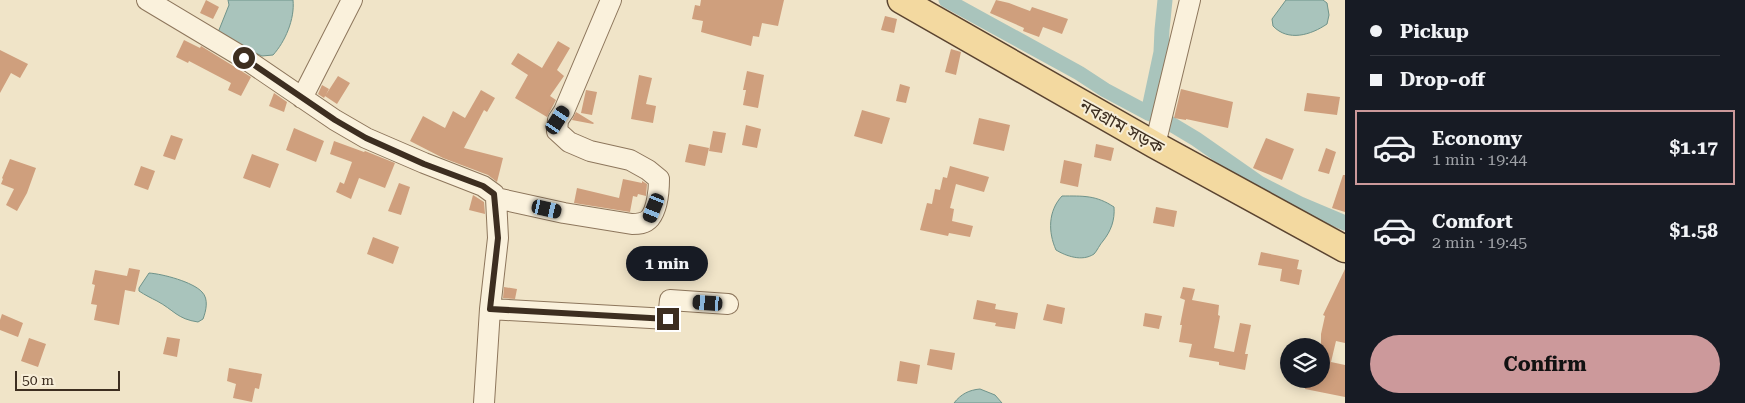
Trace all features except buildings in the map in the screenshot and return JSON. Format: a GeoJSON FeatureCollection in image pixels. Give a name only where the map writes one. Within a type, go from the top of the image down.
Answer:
{"type":"FeatureCollection","features":[{"type":"Feature","properties":{"kind":"main road","name":"নবগ্রাম সড়ক"},"geometry":{"type":"LineString","coordinates":[[901,0],[1157,140],[1345,249]]}},
{"type":"Feature","properties":{"kind":"street"},"geometry":{"type":"LineString","coordinates":[[146,0],[244,58],[302,98],[366,138],[424,164],[483,186],[494,194],[496,198],[498,238],[490,309],[484,403]]}},
{"type":"Feature","properties":{"kind":"street"},"geometry":{"type":"LineString","coordinates":[[302,98],[352,0]]}},
{"type":"Feature","properties":{"kind":"street"},"geometry":{"type":"LineString","coordinates":[[496,198],[564,213],[632,224],[642,224],[650,218],[659,189],[659,180],[648,170],[630,160],[590,151],[569,142],[558,131],[558,120],[564,111],[611,0]]}},
{"type":"Feature","properties":{"kind":"street"},"geometry":{"type":"LineString","coordinates":[[1157,140],[1190,0]]}},
{"type":"Feature","properties":{"kind":"street"},"geometry":{"type":"LineString","coordinates":[[490,309],[668,319],[670,300],[728,304]]}},
{"type":"Feature","properties":{"kind":"water"},"geometry":{"type":"Polygon","coordinates":[[[228,0],[293,0],[291,22],[281,44],[273,55],[262,56],[217,35],[229,5],[228,0]]]}},
{"type":"Feature","properties":{"kind":"water"},"geometry":{"type":"Polygon","coordinates":[[[1286,0],[1323,0],[1327,3],[1329,15],[1327,24],[1307,34],[1292,35],[1279,31],[1273,26],[1272,19],[1286,0]]]}},
{"type":"Feature","properties":{"kind":"water"},"geometry":{"type":"Polygon","coordinates":[[[1062,196],[1095,198],[1114,207],[1114,216],[1110,229],[1094,254],[1079,258],[1056,250],[1053,243],[1051,222],[1054,208],[1062,196]]]}},
{"type":"Feature","properties":{"kind":"water"},"geometry":{"type":"Polygon","coordinates":[[[149,273],[177,279],[198,288],[204,295],[206,302],[203,319],[198,322],[185,319],[139,291],[149,273]]]}},
{"type":"Feature","properties":{"kind":"water"},"geometry":{"type":"Polygon","coordinates":[[[980,389],[995,395],[1002,403],[954,403],[966,393],[980,389]]]}},
{"type":"Feature","properties":{"kind":"waterway"},"geometry":{"type":"LineString","coordinates":[[946,0],[1079,73],[1105,90],[1161,118],[1196,139],[1259,183],[1300,204],[1345,223]]}},
{"type":"Feature","properties":{"kind":"waterway"},"geometry":{"type":"LineString","coordinates":[[1148,113],[1161,52],[1165,0]]}},
{"type":"Feature","properties":{"kind":"route"},"geometry":{"type":"LineString","coordinates":[[244,58],[335,120],[366,138],[458,178],[483,186],[494,194],[496,198],[498,238],[490,309],[668,319]]}}]}
